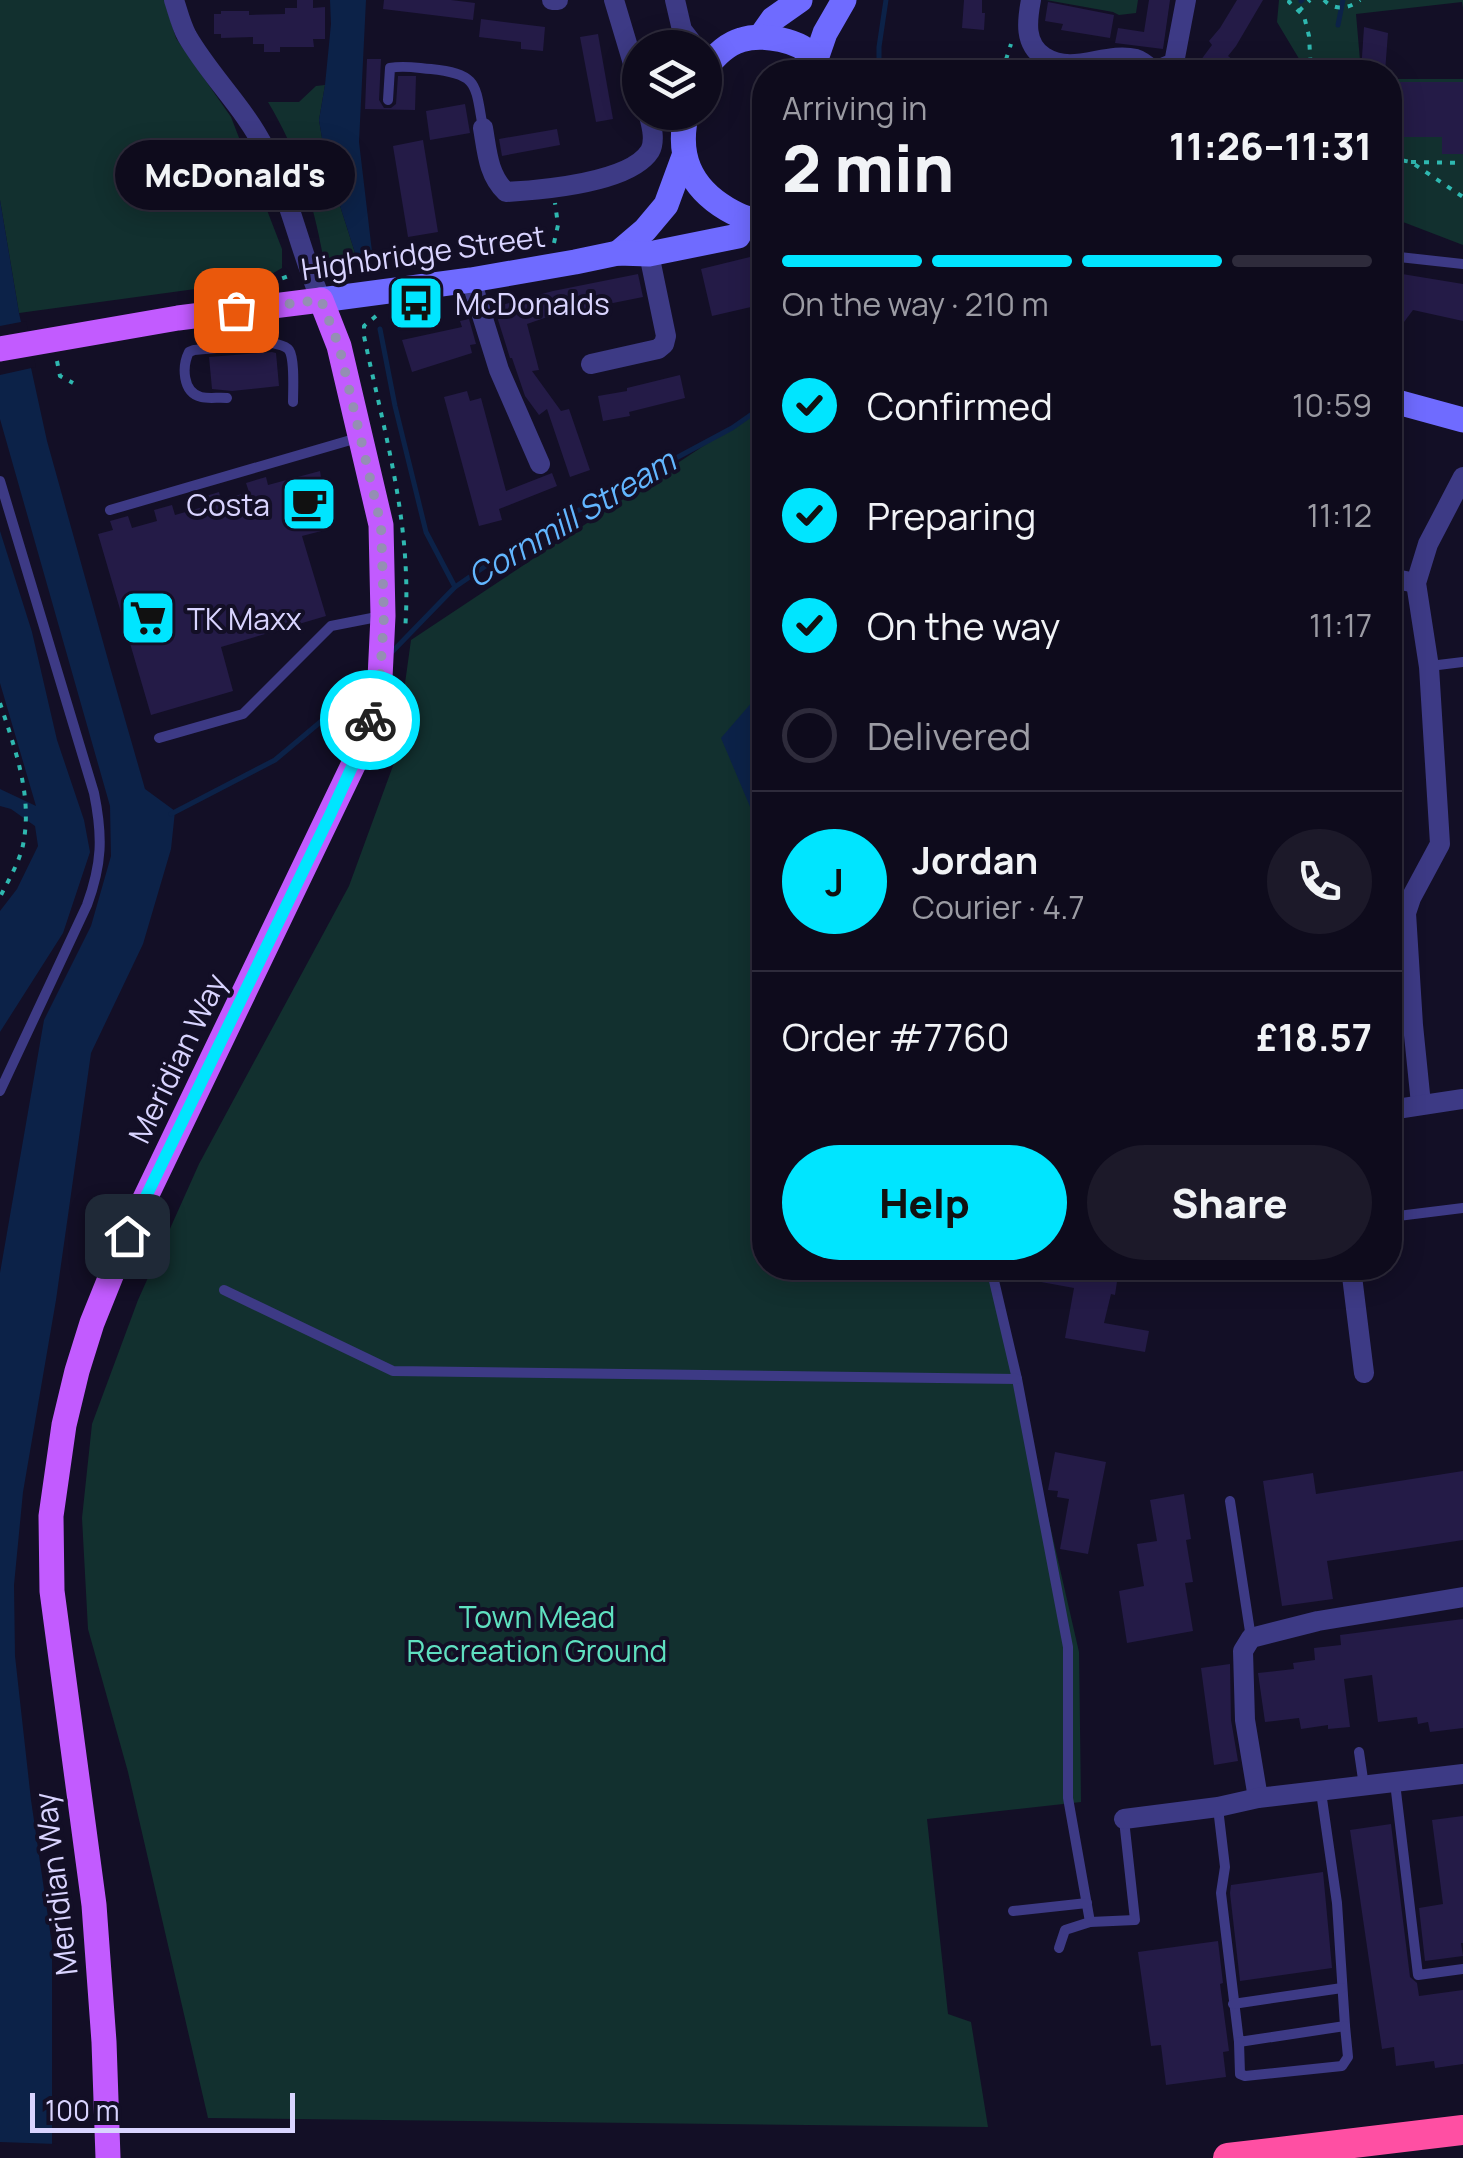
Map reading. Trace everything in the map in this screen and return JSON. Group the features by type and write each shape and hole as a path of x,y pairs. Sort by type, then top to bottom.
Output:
{"highway":[{"path":"1228,2158 1463,2130"}],"main road":[{"path":"761,36 773,20 800,0"},
{"path":"820,60 825,33 844,0"},
{"path":"722,50 739,40 761,36 790,42 812,60"},
{"path":"684,130 684,156 696,182 708,197 752,218"},
{"path":"618,253 666,205 684,156"},
{"name":"Highbridge Street","path":"0,349 178,318 471,280 618,253 650,254 738,236 752,224"},
{"name":"Meridian Way","path":"108,2158 94,1905 52,1590 51,1516 61,1443 92,1323 127,1236 343,787 363,742 380,678 384,616 381,525 339,346 321,300"},
{"path":"1402,403 1463,420"}],"street":[{"path":"174,0 185,34 242,110 266,150 321,300"},
{"path":"614,0 623,30"},
{"path":"675,0 682,30"},
{"path":"1031,0 1027,23 1032,46 1050,60"},
{"path":"1175,60 1186,0"},
{"path":"1110,60 1138,60"},
{"path":"483,128 496,183 506,192 598,180 637,164 652,149 652,130"},
{"path":"591,364 664,344 666,336 650,254"},
{"path":"471,280 499,370 540,464"},
{"path":"1422,1104 1406,913 1440,844 1429,666 1416,583 1428,544 1463,477"},
{"path":"1402,580 1416,583"},
{"path":"1402,1108 1463,1099"},
{"path":"1353,1280 1364,1373"},
{"path":"1258,1798 1246,1720 1243,1651 1251,1638 1318,1621 1463,1598"},
{"path":"1124,1819 1258,1798 1463,1774"}],"lane":[{"path":"388,100 390,68 457,72 469,79 476,91 483,128"},
{"path":"1402,257 1463,264"},
{"path":"227,398 195,395 190,389 185,374 189,352 282,345 291,359 293,402"},
{"path":"110,510 362,437"},
{"path":"0,480 94,793 101,853 87,906 0,1091"},
{"path":"159,738 243,714 331,626 384,616"},
{"path":"1429,666 1463,662"},
{"path":"1402,1216 1463,1208"},
{"path":"994,1280 1068,1648 1068,1798 1090,1922"},
{"path":"224,1290 392,1371 1016,1379"},
{"path":"1230,1501 1251,1638"},
{"path":"1359,1752 1364,1787"},
{"path":"1395,1783 1418,1975 1463,1969"},
{"path":"1218,1807 1225,1867 1221,1894 1240,2074 1342,2066 1348,2058 1338,1904 1321,1792"},
{"path":"1059,1948 1065,1930 1090,1922 1135,1920 1124,1819"},
{"path":"1014,1910 1087,1902"},
{"path":"1233,2004 1342,1988"},
{"path":"1238,2042 1345,2026"}],"path":[{"path":"1290,0 1304,16 1311,60"},
{"path":"1299,12 1310,0"},
{"path":"1324,0 1329,6 1347,8 1360,0"},
{"path":"1006,60 1012,41 1030,38"},
{"path":"1402,160 1463,162"},
{"path":"1411,162 1463,197"},
{"path":"550,250 558,226 552,189"},
{"path":"365,340 364,326 380,314"},
{"path":"58,364 60,376 73,383"},
{"path":"0,897 23,846 24,821 23,774 1,707"}],"green space":[{"path":"0,0 164,0 176,38 231,117 282,249 282,268 261,280 19,313 0,200"},
{"path":"1046,0 1138,0 1136,13 1119,15"},
{"path":"1279,0 1463,0 1463,8 1462,2 1356,14 1360,60 1300,60 1277,22"},
{"path":"1402,79 1463,79 1463,245 1402,222"},
{"path":"325,85 319,120 326,162 357,259 340,261 323,256 303,176 268,102 299,102 316,86"},
{"name":"Town Mead Recreation Ground","path":"752,414 752,1280 994,1280 1079,1652 1081,1802 927,1819 948,2014 971,2022 988,2127 208,2118 128,1772 88,1629 82,1518 92,1424 138,1300 199,1164 349,886 394,763 411,640"}],"water":[{"path":"330,0 366,0 359,142 373,260 357,259 326,162 319,120 331,24"},
{"path":"0,200 47,441 110,667 145,789 175,811 171,849 143,944 91,1053 56,1300 23,1492 14,1585 15,1656 52,1945 52,2158 0,2158 0,1273 44,1020 91,926 111,856 110,806 0,419"},
{"path":"0,531 32,632 57,740 84,820 90,852 63,933 0,1032 0,911 17,889 38,846 35,826 0,806 0,789 36,806 0,683"},
{"path":"752,702 752,811 721,738"}],"pier":[{"path":"26,321 36,367 0,375 0,326"},
{"path":"0,2142 57,2144 57,2158 0,2158"}],"building":[{"path":"297,0 313,0 313,8 325,7 325,39 313,39 314,47 280,47 280,52 264,52 264,44 253,44 253,37 221,38 221,34 214,34 214,14 221,11 285,14 285,8 297,8"},
{"path":"384,0 475,3 473,20 383,9"},
{"path":"964,0 982,0 984,30 962,28"},
{"path":"1149,0 1170,0 1163,49 1115,43 1118,28 1144,32"},
{"path":"1237,0 1263,0 1228,56 1233,60 1201,60"},
{"path":"1048,2 1114,15 1110,38 1061,30 1063,24 1045,21"},
{"path":"481,19 545,27 543,51 521,49 521,42 479,37"},
{"path":"1364,27 1388,33 1386,60 1362,60"},
{"path":"598,34 613,119 596,122 580,37"},
{"path":"367,59 381,59 379,100 384,108 396,104 398,76 416,76 415,110 365,109"},
{"path":"1402,82 1463,82 1463,154 1442,154 1442,137 1402,137"},
{"path":"465,104 470,133 430,140 426,111"},
{"path":"557,129 560,145 502,156 499,139"},
{"path":"423,140 438,232 408,237 393,146"},
{"path":"752,256 752,307 712,316 701,269"},
{"path":"638,274 643,297 527,324 539,370 532,371 561,411 569,409 590,470 570,477 547,409 539,415 525,396 494,307"},
{"path":"1402,274 1463,284 1463,321 1413,310 1402,325"},
{"path":"469,319 476,344 470,345 472,353 412,372 402,340 462,327 460,321"},
{"path":"276,353 279,386 212,389 209,357"},
{"path":"680,375 685,398 603,421 598,396"},
{"path":"467,391 470,401 481,398 506,491 552,473 557,486 499,509 502,520 479,526 444,397"},
{"path":"320,471 329,529 302,536 326,616 221,647 233,691 151,715 98,534 113,530 110,521 128,516 132,528 157,521 154,510 172,505 175,515 203,507 200,498 219,492 221,500 249,492 246,483 266,477 268,485"},
{"path":"1030,1280 1117,1280 1104,1323 1149,1331 1145,1352 1065,1338 1074,1288"},
{"path":"1055,1452 1106,1462 1088,1554 1060,1549 1069,1499 1057,1497 1058,1491 1048,1490"},
{"path":"1463,1471 1463,1540 1327,1561 1333,1599 1282,1606 1263,1481 1313,1473 1316,1494"},
{"path":"1184,1494 1193,1582 1185,1583 1193,1631 1127,1643 1119,1591 1144,1586 1137,1544 1157,1541 1150,1500"},
{"path":"1463,1619 1463,1728 1430,1732 1428,1722 1418,1724 1417,1717 1378,1722 1372,1675 1344,1679 1350,1727 1301,1729 1299,1718 1265,1722 1258,1673 1294,1669 1293,1663 1315,1660 1314,1648 1341,1645 1340,1635"},
{"path":"1230,1664 1231,1720 1238,1761 1214,1765 1201,1668"},
{"path":"1463,1816 1463,1956 1425,1961 1419,1908 1443,1904 1432,1820"},
{"path":"1391,1824 1410,1977 1417,1983 1419,1996 1463,1990 1463,2064 1435,2068 1434,2061 1396,2066 1394,2047 1382,2049 1350,1830"},
{"path":"1323,1872 1332,1968 1240,1981 1231,1885"},
{"path":"1218,1941 1229,2051 1223,2052 1226,2077 1166,2085 1161,2045 1151,2046 1138,1952"}],"waterway":[{"path":"879,60 886,0"},
{"name":"Cornmill Stream","path":"1338,25 1343,0"},
{"path":"380,329 426,532 455,587"},
{"name":"Cornmill Stream","path":"391,653 455,587 525,539 752,414"},
{"name":"Cornmill Stream","path":"171,814 275,760 337,708 369,675"}],"way so far":[{"path":"236,310 321,300 339,346 381,525 384,616 380,678 370,720"}],"place":[{"name":"McDonalds","path":"416,303"},
{"name":"McDonald's","path":"236,310"},
{"name":"Costa","path":"309,504"},
{"name":"TK Maxx","path":"148,618"}],"route":[{"path":"127,1236 330,815 370,720"}]}
